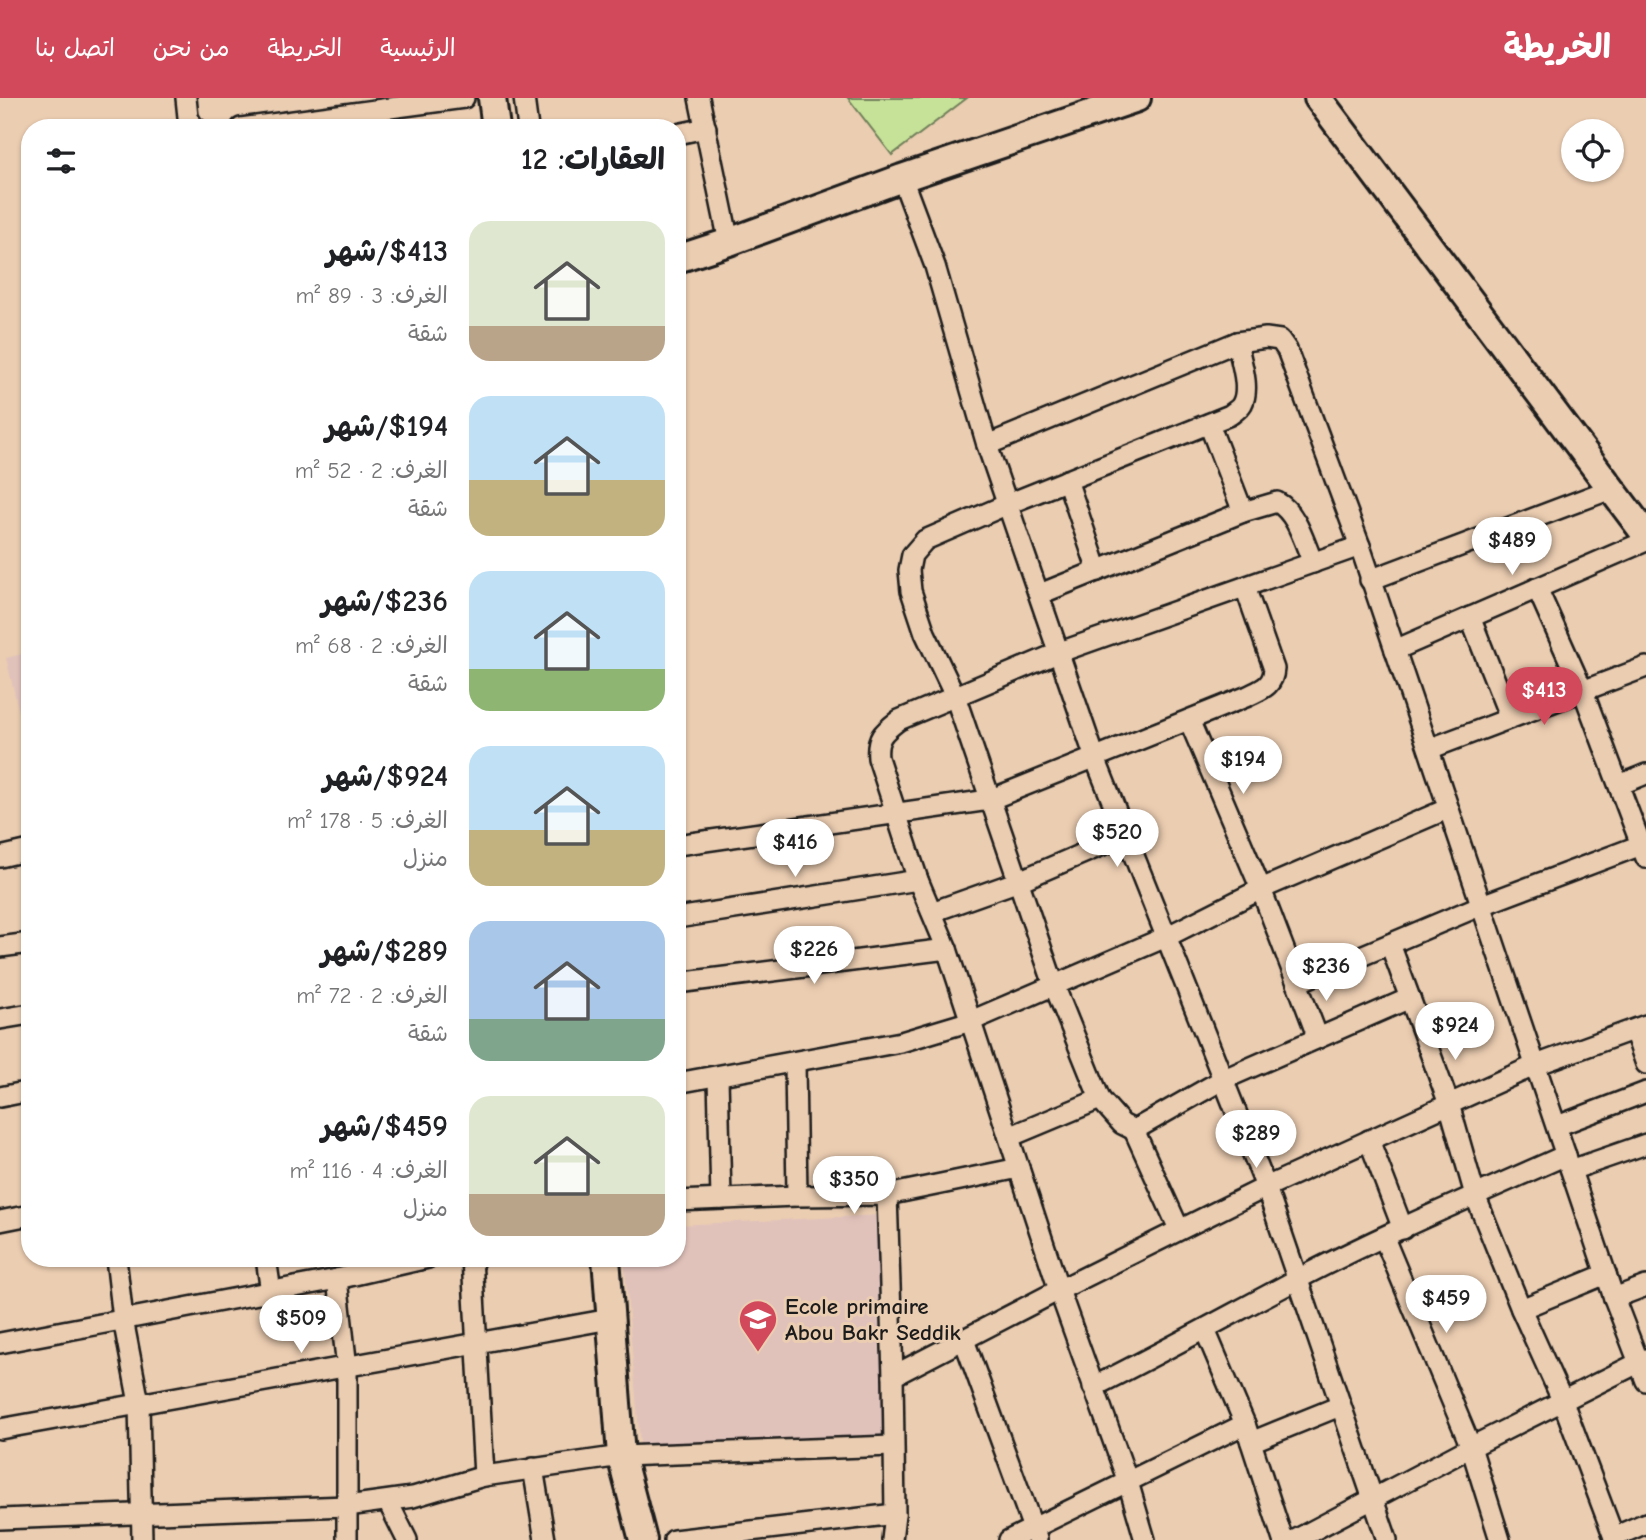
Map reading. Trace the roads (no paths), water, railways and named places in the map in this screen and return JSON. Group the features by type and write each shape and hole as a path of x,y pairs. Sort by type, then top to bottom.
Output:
{"street":[{"path":"186,98 189,119"},
{"path":"298,119 464,98"},
{"path":"492,98 495,119"},
{"path":"524,98 527,119"},
{"path":"699,98 729,242"},
{"path":"686,256 902,178 1138,98"},
{"path":"1318,98 1646,535"},
{"path":"686,132 706,128"},
{"path":"902,178 935,266 987,445 1096,758 1266,1187 1387,1540"},
{"path":"987,445 1237,342 1266,338 1280,340 1287,349 1360,546 1614,1298 1644,1367 1563,1402 1471,1447 1295,1540"},
{"path":"1179,1229 1134,1130 1122,1124 1100,1099 1054,985 955,696 925,634 911,591 909,570 912,555 925,540 1230,415 1242,405 1245,383 1237,342"},
{"path":"1209,424 1243,512"},
{"path":"1067,481 1098,571"},
{"path":"1370,580 1611,489"},
{"path":"1040,594 1243,512 1277,502 1286,507 1313,563"},
{"path":"1395,650 1646,541"},
{"path":"1145,1540 1128,1482 1059,1290 947,950 918,880 878,758 877,743 881,733 899,720 1060,652 1360,546"},
{"path":"686,844 989,800 1267,687 1273,678 1272,660 1245,587"},
{"path":"1297,983 1482,905 1644,852 1583,691 1537,588"},
{"path":"1469,617 1510,718"},
{"path":"1429,749 1646,667"},
{"path":"1189,720 1261,889 1318,1038"},
{"path":"1619,785 1646,774"},
{"path":"686,1082 901,1042 971,1021 1166,937 1261,889 1447,809"},
{"path":"932,912 1018,881 1126,835"},
{"path":"0,857 21,852"},
{"path":"686,917 918,880"},
{"path":"0,947 21,944"},
{"path":"1390,944 1449,1104 1475,1195 1563,1402 1615,1538 1646,1523"},
{"path":"686,982 947,950"},
{"path":"1134,1130 1222,1080 1410,998"},
{"path":"0,1019 21,1016"},
{"path":"893,1376 1179,1229 1536,1065 1640,1027 1646,1064"},
{"path":"795,1063 797,1196"},
{"path":"718,1077 721,1199"},
{"path":"1557,1126 1646,1092"},
{"path":"0,1097 21,1093"},
{"path":"1009,1137 1100,1099"},
{"path":"1369,1140 1403,1230"},
{"path":"1093,1387 1297,1279 1475,1195 1569,1163 1646,1144"},
{"path":"686,1201 887,1195 1019,1168"},
{"path":"887,1195 893,1376 895,1514 892,1540"},
{"path":"0,1221 21,1217"},
{"path":"1384,1238 1471,1447 1500,1540"},
{"path":"117,1267 123,1319 139,1403 142,1540"},
{"path":"267,1267 271,1292"},
{"path":"0,1343 389,1267"},
{"path":"473,1267 484,1476"},
{"path":"607,1267 621,1456 643,1540"},
{"path":"1521,1308 1606,1274"},
{"path":"337,1279 347,1368 346,1540"},
{"path":"1614,1298 1646,1286"},
{"path":"0,1429 610,1320"},
{"path":"1205,1330 1248,1433 1283,1540"},
{"path":"964,1340 1034,1534"},
{"path":"1009,1540 1034,1534 1128,1482 1248,1433 1340,1406"},
{"path":"0,1520 348,1506 413,1497 484,1476 621,1456 893,1446"},
{"path":"533,1468 545,1540"},
{"path":"388,1502 407,1540"},
{"path":"674,1540 895,1514"}],"place":[{"name":"Ecole primaire Abou Bakr Seddik","path":"758,1353"}]}
